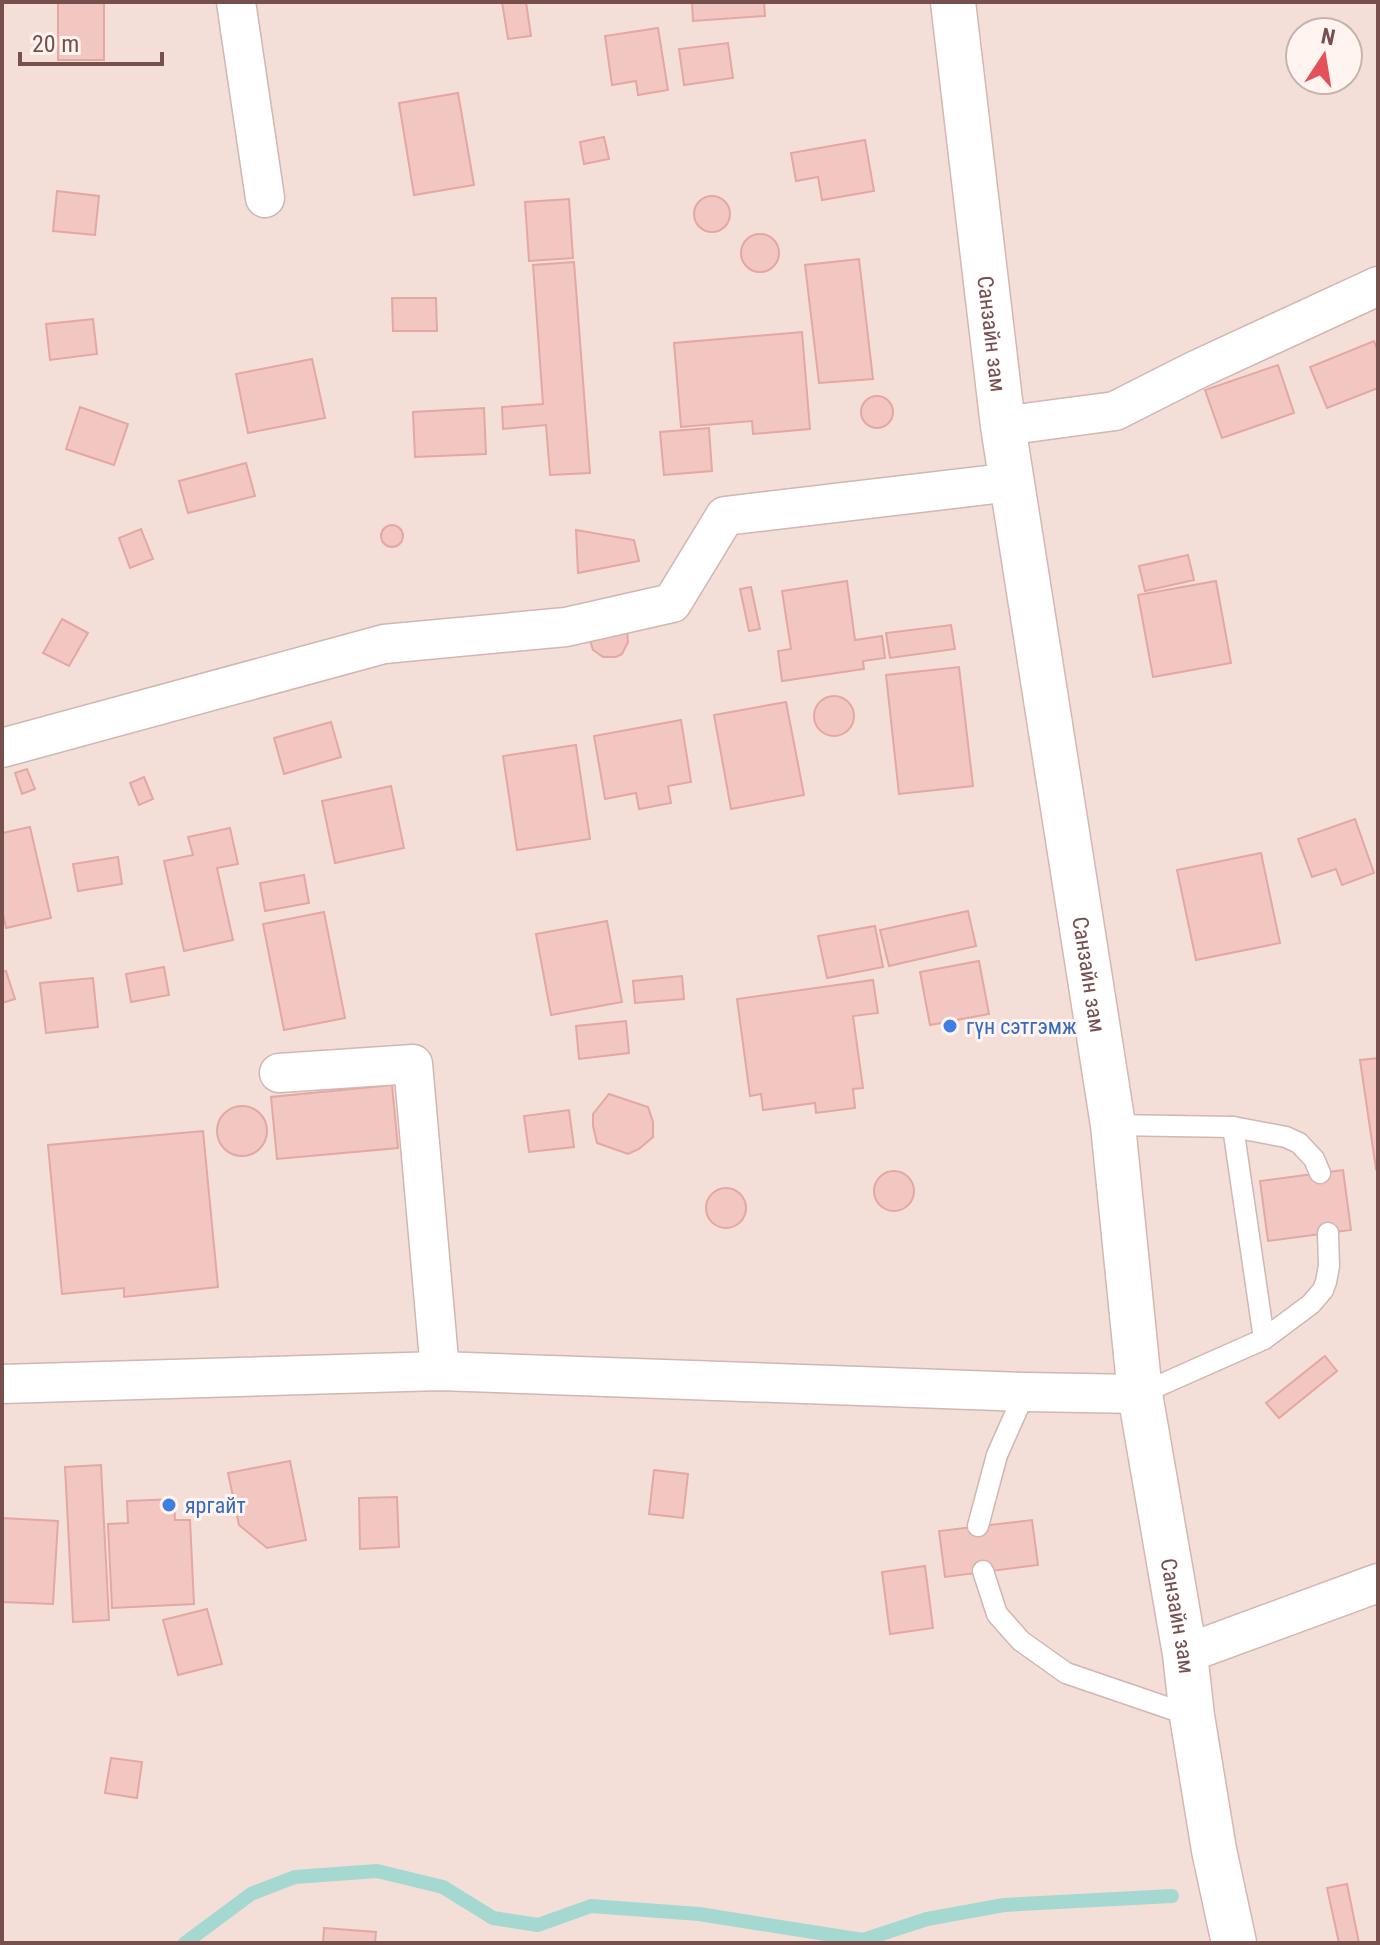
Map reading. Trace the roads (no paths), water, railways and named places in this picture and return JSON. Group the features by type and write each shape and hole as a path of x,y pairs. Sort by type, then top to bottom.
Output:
{"main road":[{"name":"Санзайн зам","path":"953,2 1003,426 1113,1125 1140,1394 1185,1654 1214,1850 1232,1933"}],"street":[{"path":"236,2 265,198"},
{"path":"1003,426 1115,411 1378,286"},
{"path":"2,748 384,644 566,627 672,603 725,516 1012,482"},
{"path":"279,1073 413,1064 440,1371"},
{"path":"2,1384 440,1371 1140,1394"},
{"path":"1185,1654 1378,1583"}],"lane":[{"path":"1113,1125 1233,1127 1286,1137 1299,1143 1314,1159 1320,1173"},
{"path":"1233,1127 1264,1339"},
{"path":"1140,1394 1264,1339 1311,1304 1326,1282 1328,1233"},
{"path":"978,1526 997,1455 1025,1392"},
{"path":"983,1571 997,1614 1021,1641 1066,1673 1192,1716"}],"waterway":[{"path":"185,1943 251,1894 295,1877 377,1871 443,1887 493,1918 538,1925 591,1906 699,1914 863,1940 927,1919 1004,1905 1172,1896"}],"place":[{"name":"гүн сэтгэмж","path":"950,1026"},
{"name":"яргайт","path":"169,1505"}]}
